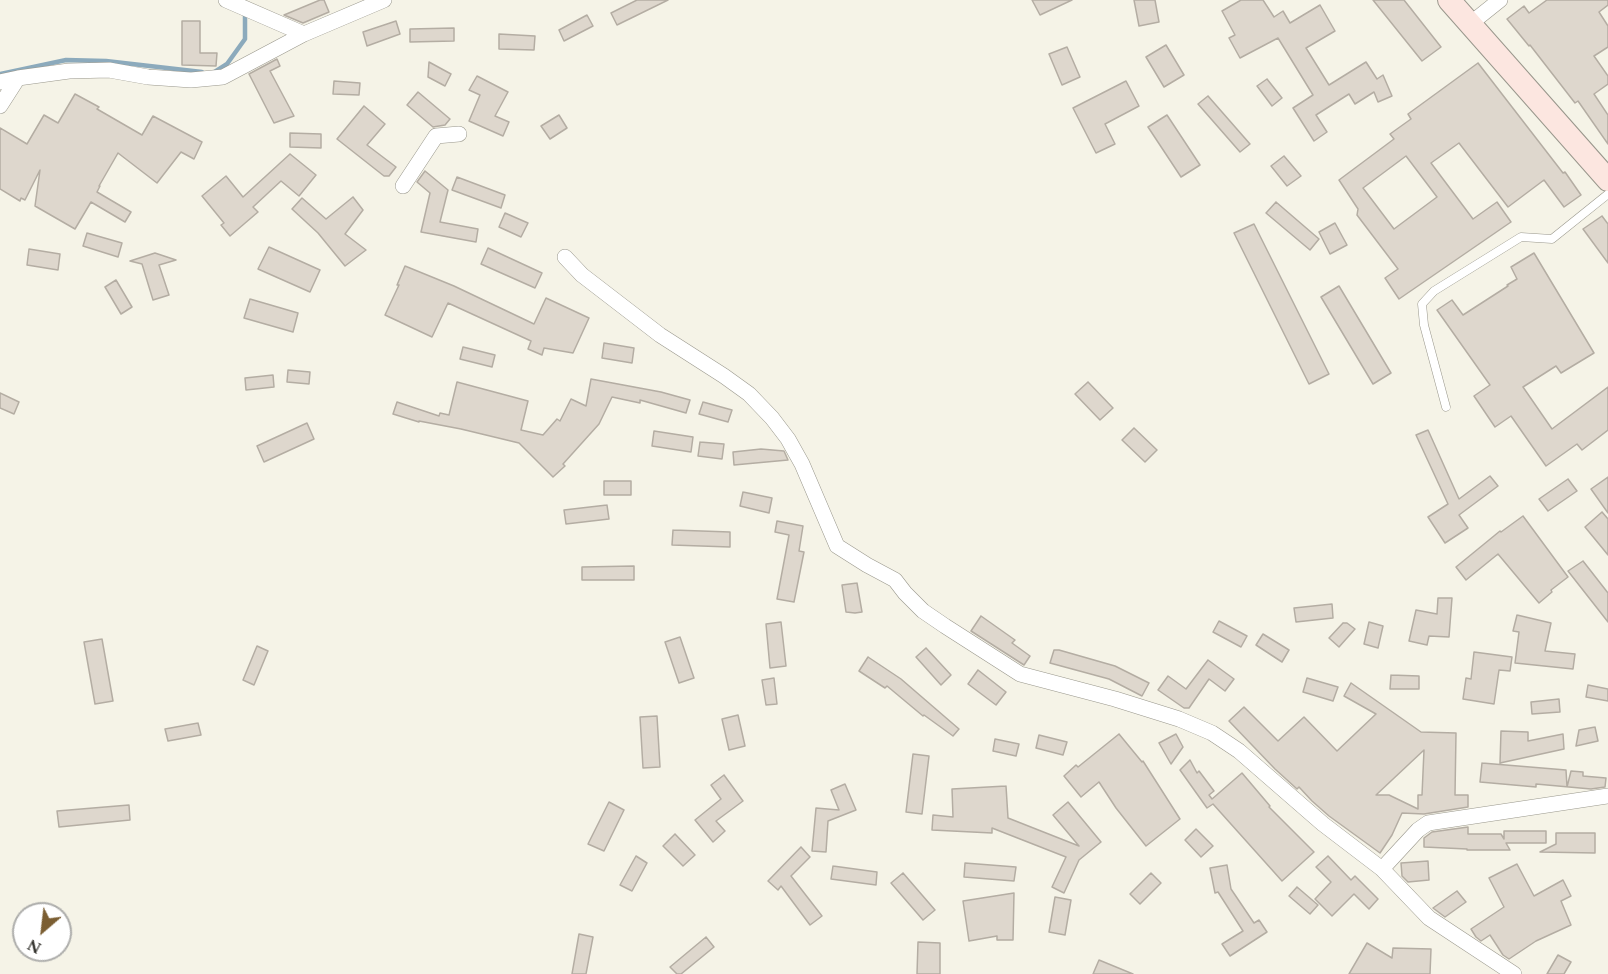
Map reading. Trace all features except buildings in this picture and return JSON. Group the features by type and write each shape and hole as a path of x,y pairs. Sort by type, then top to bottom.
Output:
{"main road":[{"path":"1449,0 1608,180"}],"street":[{"path":"226,0 304,34"},
{"path":"0,82 69,70 109,70 148,77 191,80 223,76 304,34 384,0"},
{"path":"1470,24 1500,0"},
{"path":"0,106 18,78"},
{"path":"403,186 436,136 459,134"},
{"path":"565,257 582,275 660,335 749,394 788,439 802,464 837,546 895,580 923,611 1020,674 1115,699 1179,719 1212,733 1239,751 1323,824 1382,869 1429,918 1514,974"},
{"path":"1382,869 1418,830 1428,823 1608,796"}],"lane":[{"path":"1446,407 1424,325 1422,304 1434,291 1521,237 1552,239 1608,194"}],"waterway":[{"path":"213,73 227,64 245,39 245,15 242,12"},
{"path":"0,74 66,60 106,61 202,72"}]}
